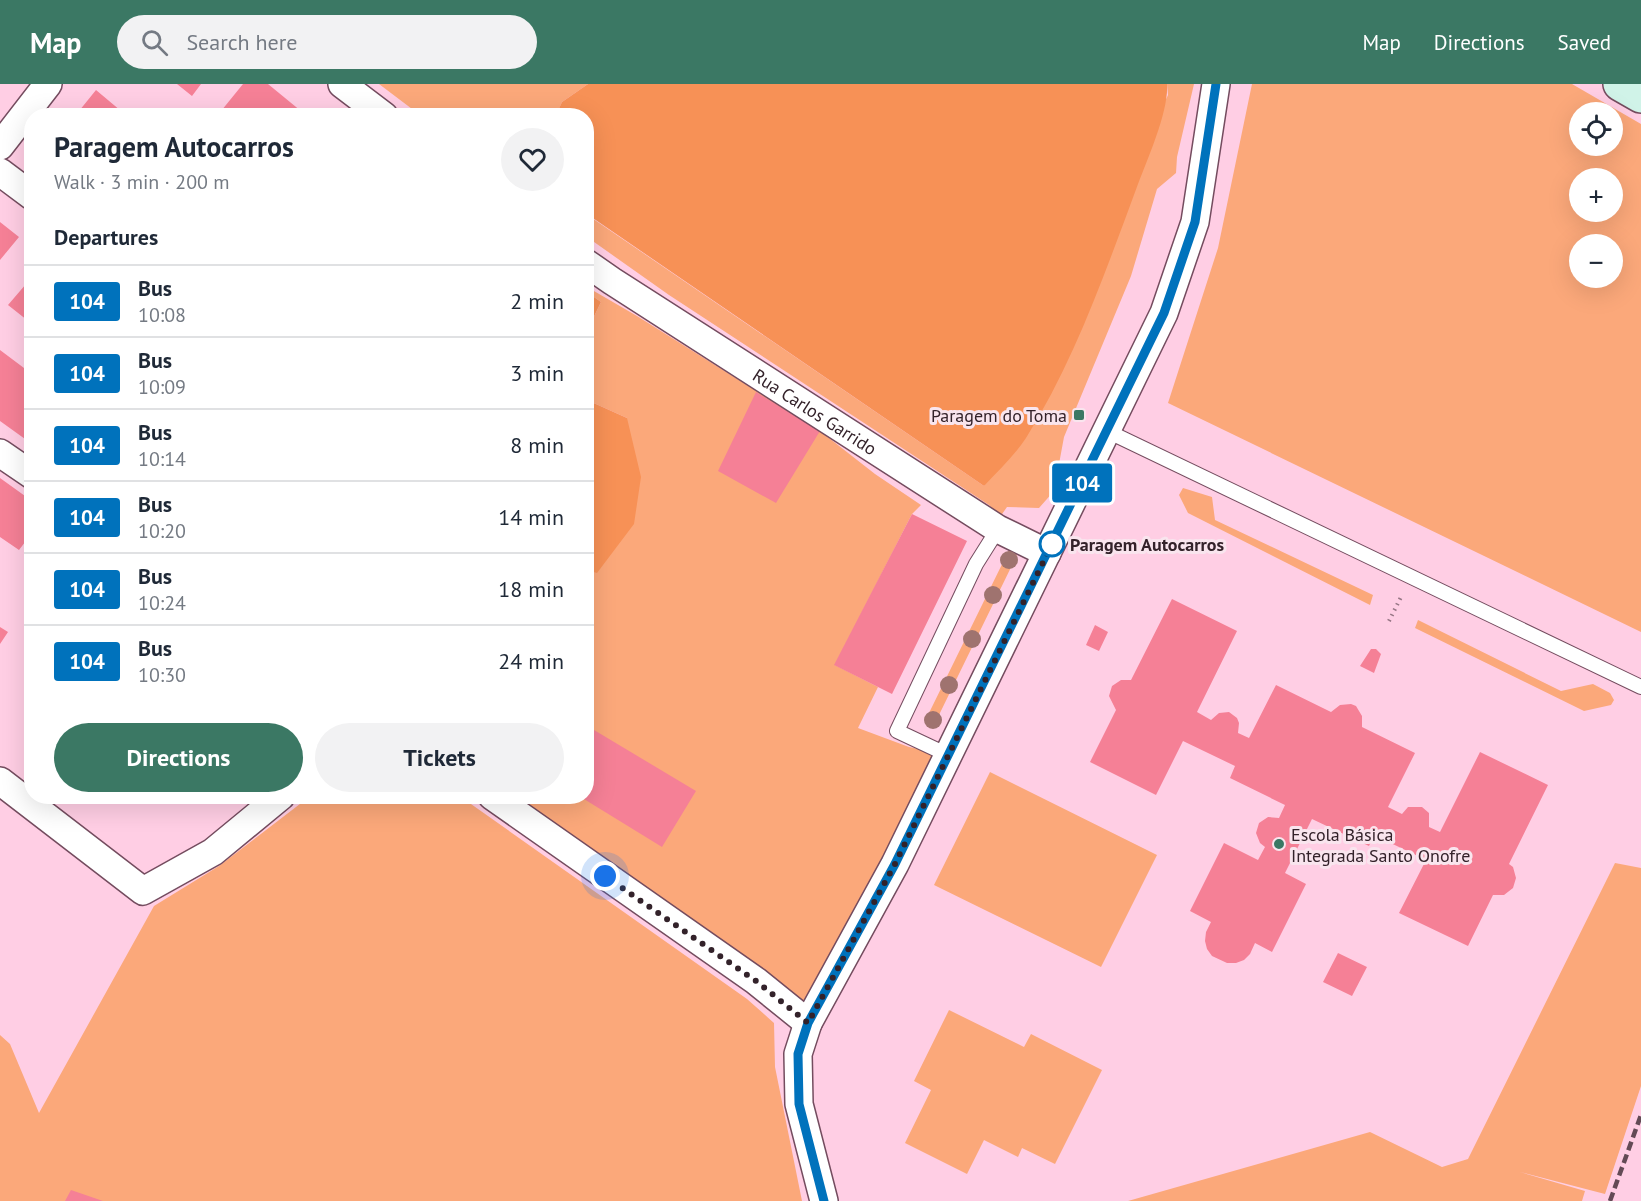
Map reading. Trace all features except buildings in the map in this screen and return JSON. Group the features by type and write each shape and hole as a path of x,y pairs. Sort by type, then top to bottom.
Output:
{"main road":[{"path":"1620,84 1641,96"}],"street":[{"path":"29,108 48,84"},
{"path":"342,84 374,108"},
{"path":"824,1201 799,1104 798,1054 808,1023 895,864 1164,313 1195,222 1216,84"},
{"path":"0,146 24,115"},
{"path":"0,172 24,190"},
{"name":"Rua Carlos Garrido","path":"594,269 998,529 1047,553"},
{"path":"0,453 24,470"},
{"path":"0,781 24,799"},
{"path":"30,804 143,891 213,852 271,804"},
{"path":"503,804 756,981 808,1023"}],"lane":[{"path":"1107,430 1641,687"},
{"path":"948,755 897,731 976,564 998,529"}],"path":[{"path":"1389,621 1402,595"}],"shaded area":[{"path":"379,84 588,84 562,102 559,108 411,108"},
{"path":"588,84 1167,84 1165,107 1157,134 1075,346 1060,378 1026,438 1012,457 984,486 594,219 594,108 559,108 562,102"},
{"path":"1167,84 1194,84 1177,157 1176,173 1157,189 1131,276 1064,437 1054,491 1039,508 1007,507 1000,517 989,505 669,295 594,242 594,219 984,486 1168,95"},
{"path":"1252,84 1572,84 1603,102 1569,102 1569,156 1623,156 1623,114 1641,124 1641,632 1168,403 1218,248"},
{"path":"594,291 820,431 875,474 921,505 912,514 835,665 878,687 858,728 909,747 948,755 808,1023 502,804 594,804 594,571 597,572 627,418 594,403 594,316 601,302 594,297"},
{"path":"594,297 601,302 594,316"},
{"path":"594,403 627,418 641,477 634,524 597,573 594,572"},
{"path":"1183,488 1212,497 1215,520 1373,595 1370,605 1188,513 1179,495"},
{"path":"1009,550 1017,555 938,717 929,713"},
{"path":"1418,620 1561,691 1593,684 1610,693 1614,700 1611,705 1584,711 1415,628"},
{"path":"990,772 1157,855 1101,967 934,885"},
{"path":"300,804 471,804 747,999 774,1023 775,1067 802,1201 0,1201 0,1035 10,1044 39,1113 154,906 219,866"},
{"path":"1615,863 1641,868 1641,1086 1605,1194 1520,1172 1585,1191 1582,1201 1128,1201 1370,1132 1442,1167 1468,1159"},
{"path":"949,1010 1024,1047 1031,1034 1102,1070 1055,1164 1022,1148 1018,1157 984,1140 967,1174 905,1143 931,1090 914,1081"}],"railway":[{"path":"1610,1201 1641,1115"}],"bus line":[{"name":"104","path":"824,1201 799,1104 798,1054 808,1023 895,864 1164,313 1195,222 1216,84"}],"place":[{"name":"Paragem do Toma","path":"1079,415"},
{"name":"Paragem Autocarros","path":"1052,544"},
{"name":"Escola Básica Integrada Santo Onofre","path":"1279,844"}],"route":[{"path":"605,876 756,981 808,1023 895,864 1056,536 1052,544"}]}
